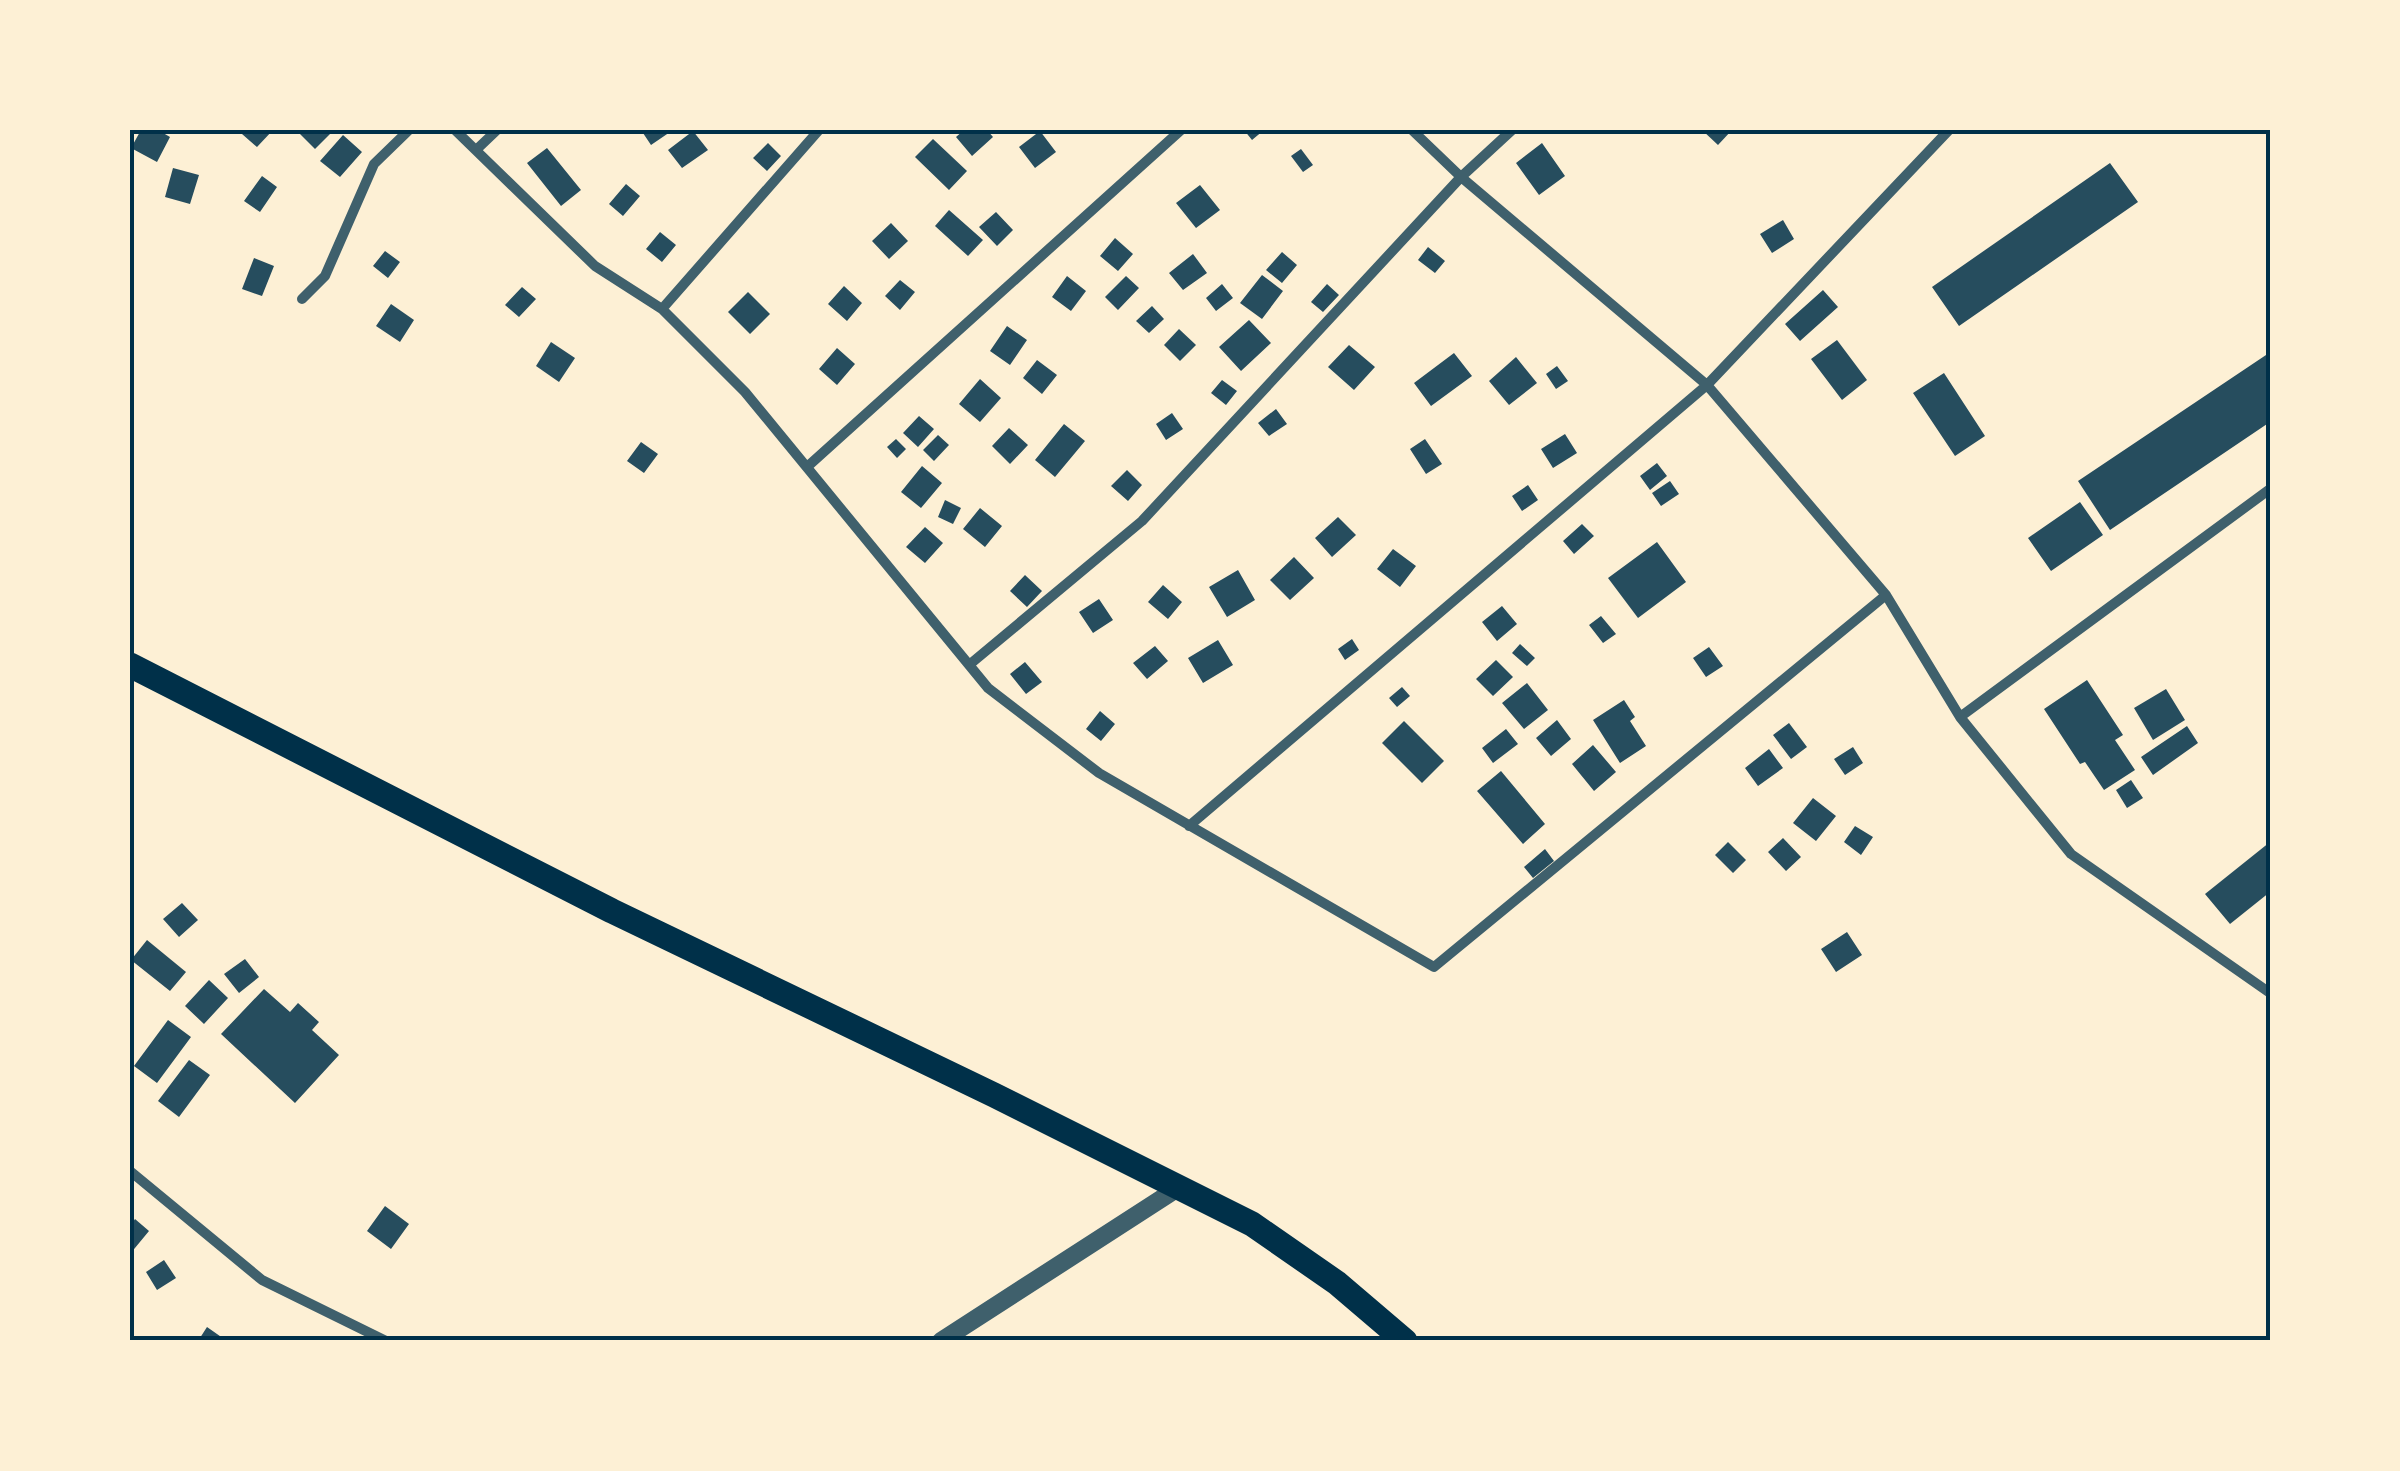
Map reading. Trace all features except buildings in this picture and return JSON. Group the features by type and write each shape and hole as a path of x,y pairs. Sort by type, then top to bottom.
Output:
{"main road":[{"path":"130,665 612,911 1252,1224 1337,1283 1405,1341"}],"street":[{"path":"302,299 325,276 374,164 409,130"},
{"path":"455,130 595,266 662,309 745,392 988,688 1099,773 1434,968 1886,595"},
{"path":"476,150 497,130"},
{"path":"662,309 819,130"},
{"path":"807,468 1181,130"},
{"path":"1412,130 1461,178 1708,385 1886,595 1960,717 2071,854 2270,993"},
{"path":"969,665 1142,521 1461,178 1512,130"},
{"path":"1189,826 1708,385 1949,130"},
{"path":"1960,717 2270,489"},
{"path":"130,1172 262,1280 386,1341"},
{"path":"941,1341 1178,1188"}]}
